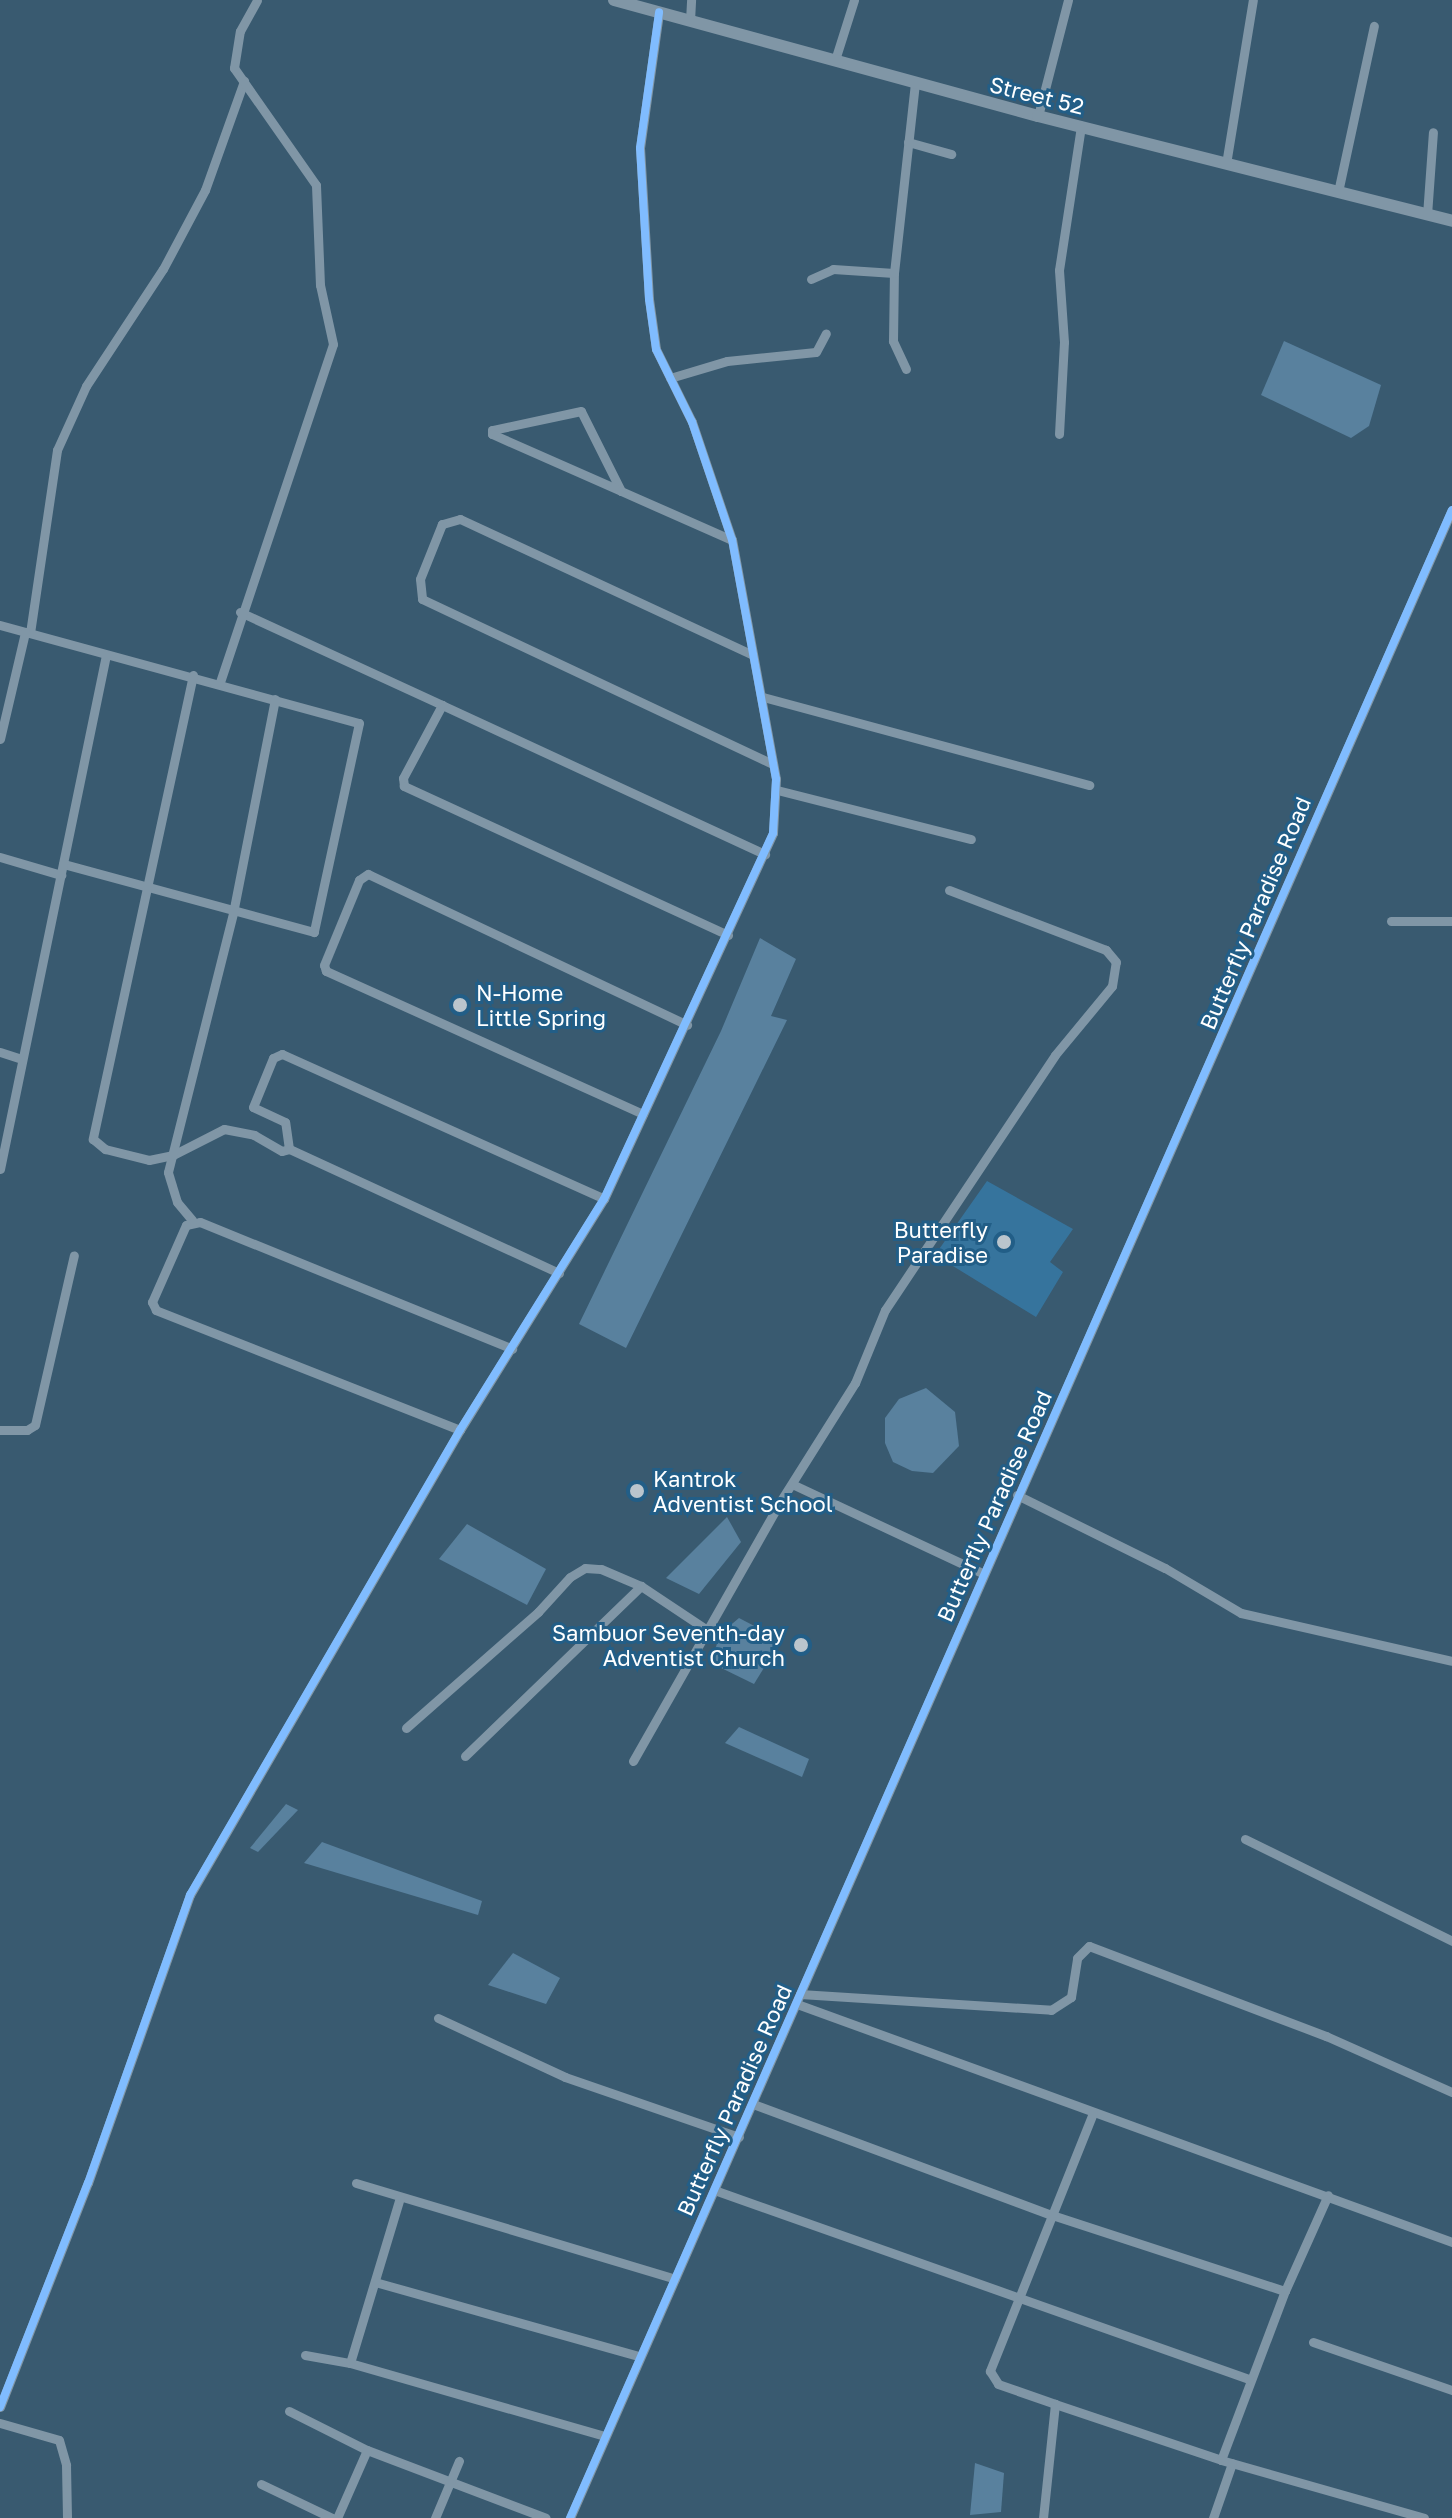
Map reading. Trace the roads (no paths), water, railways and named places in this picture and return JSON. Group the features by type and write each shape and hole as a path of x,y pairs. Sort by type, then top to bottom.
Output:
{"street":[{"path":"220,682 240,612 333,344 320,285 316,185 234,68 235,49 257,0"},
{"name":"Street 52","path":"614,0 915,84 1452,221"},
{"path":"690,21 691,0"},
{"path":"835,60 854,0"},
{"path":"1038,116 1068,0"},
{"path":"1226,164 1253,0"},
{"path":"0,2407 88,2183 190,1895 460,1430 604,1199 687,1025 773,833 777,790 763,697 732,540 692,422 656,349 643,248 640,148 659,12"},
{"path":"1338,192 1374,26"},
{"path":"0,739 27,632 57,450 86,386 163,269 205,190 244,81"},
{"path":"906,369 893,341 894,273 915,84"},
{"path":"1059,434 1064,342 1059,270 1081,126"},
{"path":"1427,215 1433,132"},
{"path":"908,142 951,154"},
{"path":"811,279 833,269 894,273"},
{"path":"670,378 727,361 816,352 826,333"},
{"path":"621,491 581,411 492,430 492,434 621,491 732,540"},
{"name":"Butterfly Paradise Road","path":"570,2518 639,2356 717,2191 1017,1495 1452,510"},
{"path":"753,655 460,519 442,524 420,579 422,599 773,764"},
{"path":"240,612 765,854"},
{"path":"0,625 355,719 360,731 314,932 233,913 63,864"},
{"path":"0,1169 106,655"},
{"path":"193,675 91,1131 97,1145 134,1159 173,1155 224,1129 254,1135 282,1151 289,1149 559,1273"},
{"path":"763,697 1089,785"},
{"path":"275,699 233,913 173,1155 171,1184 181,1210 192,1220 512,1349"},
{"path":"442,705 418,745 404,786 728,935"},
{"path":"777,790 971,839"},
{"path":"0,857 61,875"},
{"path":"643,1114 326,971 324,965 359,880 368,874 687,1025"},
{"path":"633,1761 792,1484 855,1383 885,1310 1055,1055 1112,986 1116,962 1106,950 949,890"},
{"path":"1391,921 1452,921"},
{"path":"0,1052 21,1059"},
{"path":"289,1149 285,1122 253,1107 278,1054 604,1199"},
{"path":"192,1220 152,1302 156,1310 460,1430"},
{"path":"0,1430 27,1430 35,1425 74,1255"},
{"path":"792,1484 984,1574"},
{"path":"1017,1495 1165,1568 1241,1613 1452,1661"},
{"path":"406,1728 527,1623 570,1577 585,1568 601,1569 641,1586 707,1630"},
{"path":"465,1756 641,1586"},
{"path":"1245,1839 1452,1941"},
{"path":"799,1999 1051,2010 1071,1997 1077,1958 1089,1946 1326,2036 1452,2092"},
{"path":"799,1999 1093,2113 1452,2242"},
{"path":"438,2018 565,2077 739,2137"},
{"path":"753,2104 1052,2215 1285,2291"},
{"path":"1093,2113 1018,2297 990,2378 1055,2404 1221,2460 1424,2518"},
{"path":"356,2183 675,2279"},
{"path":"717,2191 1249,2379"},
{"path":"1221,2460 1249,2379 1328,2195"},
{"path":"350,2363 400,2197"},
{"path":"375,2282 639,2356"},
{"path":"1313,2342 1452,2390"},
{"path":"305,2355 350,2363 605,2436"},
{"path":"1043,2518 1055,2404"},
{"path":"289,2411 367,2450 546,2518"},
{"path":"0,2423 59,2440 66,2465 67,2518"},
{"path":"261,2484 335,2518 367,2450"},
{"path":"435,2518 459,2461"},
{"path":"1213,2518 1232,2463"}],"place":[{"name":"N-Home Little Spring","path":"460,1005"},
{"name":"Butterfly Paradise","path":"1004,1242"},
{"name":"Kantrok Adventist School","path":"637,1491"},
{"name":"Sambuor Seventh-day Adventist Church","path":"801,1645"}]}
